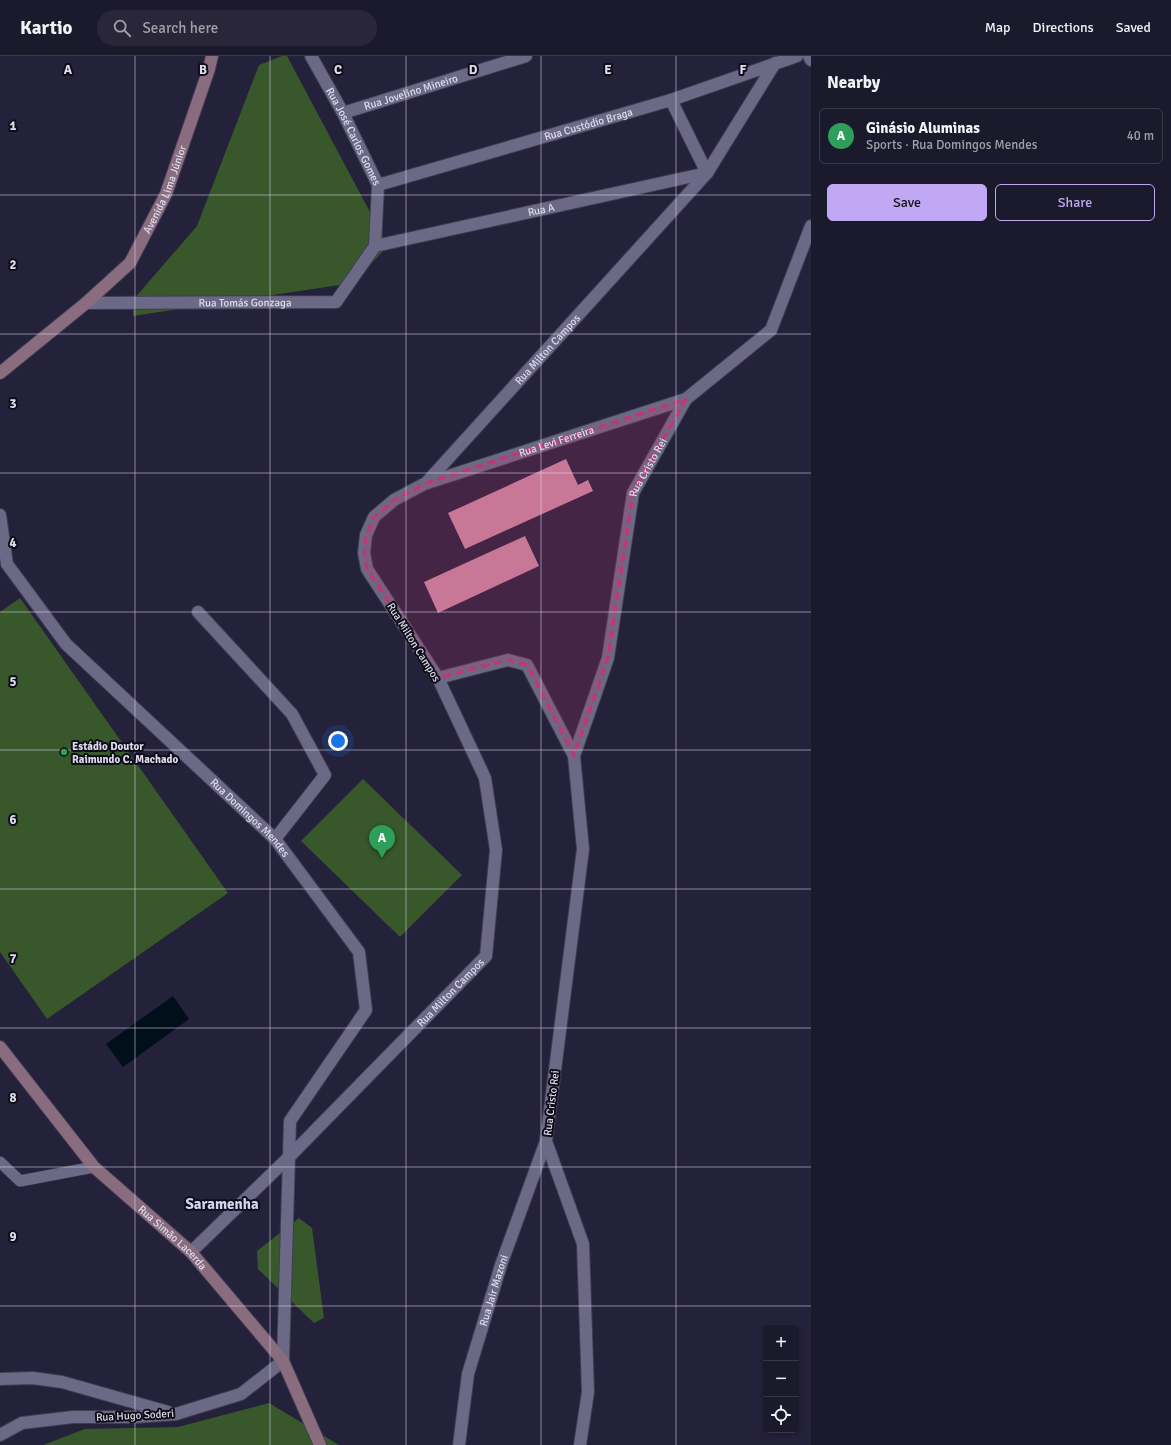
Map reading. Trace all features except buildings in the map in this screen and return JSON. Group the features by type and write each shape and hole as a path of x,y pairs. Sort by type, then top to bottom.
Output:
{"street":[{"name":"Avenida Lima Júnior","path":"0,373 86,303 130,263 166,194 209,69 212,56"},
{"name":"Rua José Carlos Gomes","path":"311,56 343,113 378,185 375,246"},
{"name":"Rua Jovelino Mineiro","path":"343,113 526,56"},
{"name":"Rua Custódio Braga","path":"378,185 670,100 775,62 797,56"},
{"path":"809,56 811,60"},
{"name":"Rua Milton Campos","path":"191,1252 290,1156 486,956 496,850 485,778 438,678 367,568 364,553 366,536 374,517 394,500 426,483 706,173 775,62"},
{"path":"670,100 706,173"},
{"name":"Rua A","path":"375,246 706,173"},
{"name":"Rua Cristo Rei","path":"574,756 608,658 633,494 686,399 771,330 811,226"},
{"name":"Rua Tomás Gonzaga","path":"86,303 336,302 375,246"},
{"name":"Rua Levi Ferreira","path":"426,483 686,399"},
{"name":"Rua Domingos Mendes","path":"0,515 7,564 66,644 275,839 359,952 366,1010 290,1121 283,1361"},
{"path":"198,612 292,714 325,775 275,839"},
{"name":"Rua Cristo Rei","path":"438,678 508,660 527,665 574,756 583,850 546,1141 583,1244 588,1392 580,1445"},
{"name":"Rua Simão Lacerda","path":"0,1047 94,1167 191,1252 283,1361 320,1445"},
{"name":"Rua Jair Mazoni","path":"459,1445 468,1374 501,1265 546,1141"},
{"name":"Rua Hugo Soderi","path":"0,1435 22,1423 73,1417 135,1417 176,1414 241,1394 283,1361"},
{"path":"0,1379 33,1378 62,1382 176,1414"}],"lane":[{"path":"0,1162 20,1181 94,1167"}],"highlighted area":[{"path":"686,399 633,493 608,658 574,756 527,665 508,660 438,678 367,569 364,553 366,535 374,517 394,500 426,483"}],"green space":[{"path":"282,56 287,56 388,246 353,283 133,316 133,300 197,226 259,65"},
{"name":"Estádio Doutor Raimundo C. Machado","path":"20,598 228,893 47,1019 0,952 0,612"},
{"path":"363,779 462,875 400,937 301,841"},
{"path":"299,1218 312,1228 324,1318 314,1323 258,1269 257,1251"},
{"path":"269,1403 339,1445 43,1445 85,1429 178,1427"}],"shaded area":[{"path":"173,996 189,1019 123,1067 106,1044"}],"place":[{"name":"Estádio Doutor Raimundo C. Machado","path":"64,752"},
{"name":"Ginásio Aluminas","path":"382,858"}],"district":[{"name":"Saramenha","path":"222,1204"}]}
